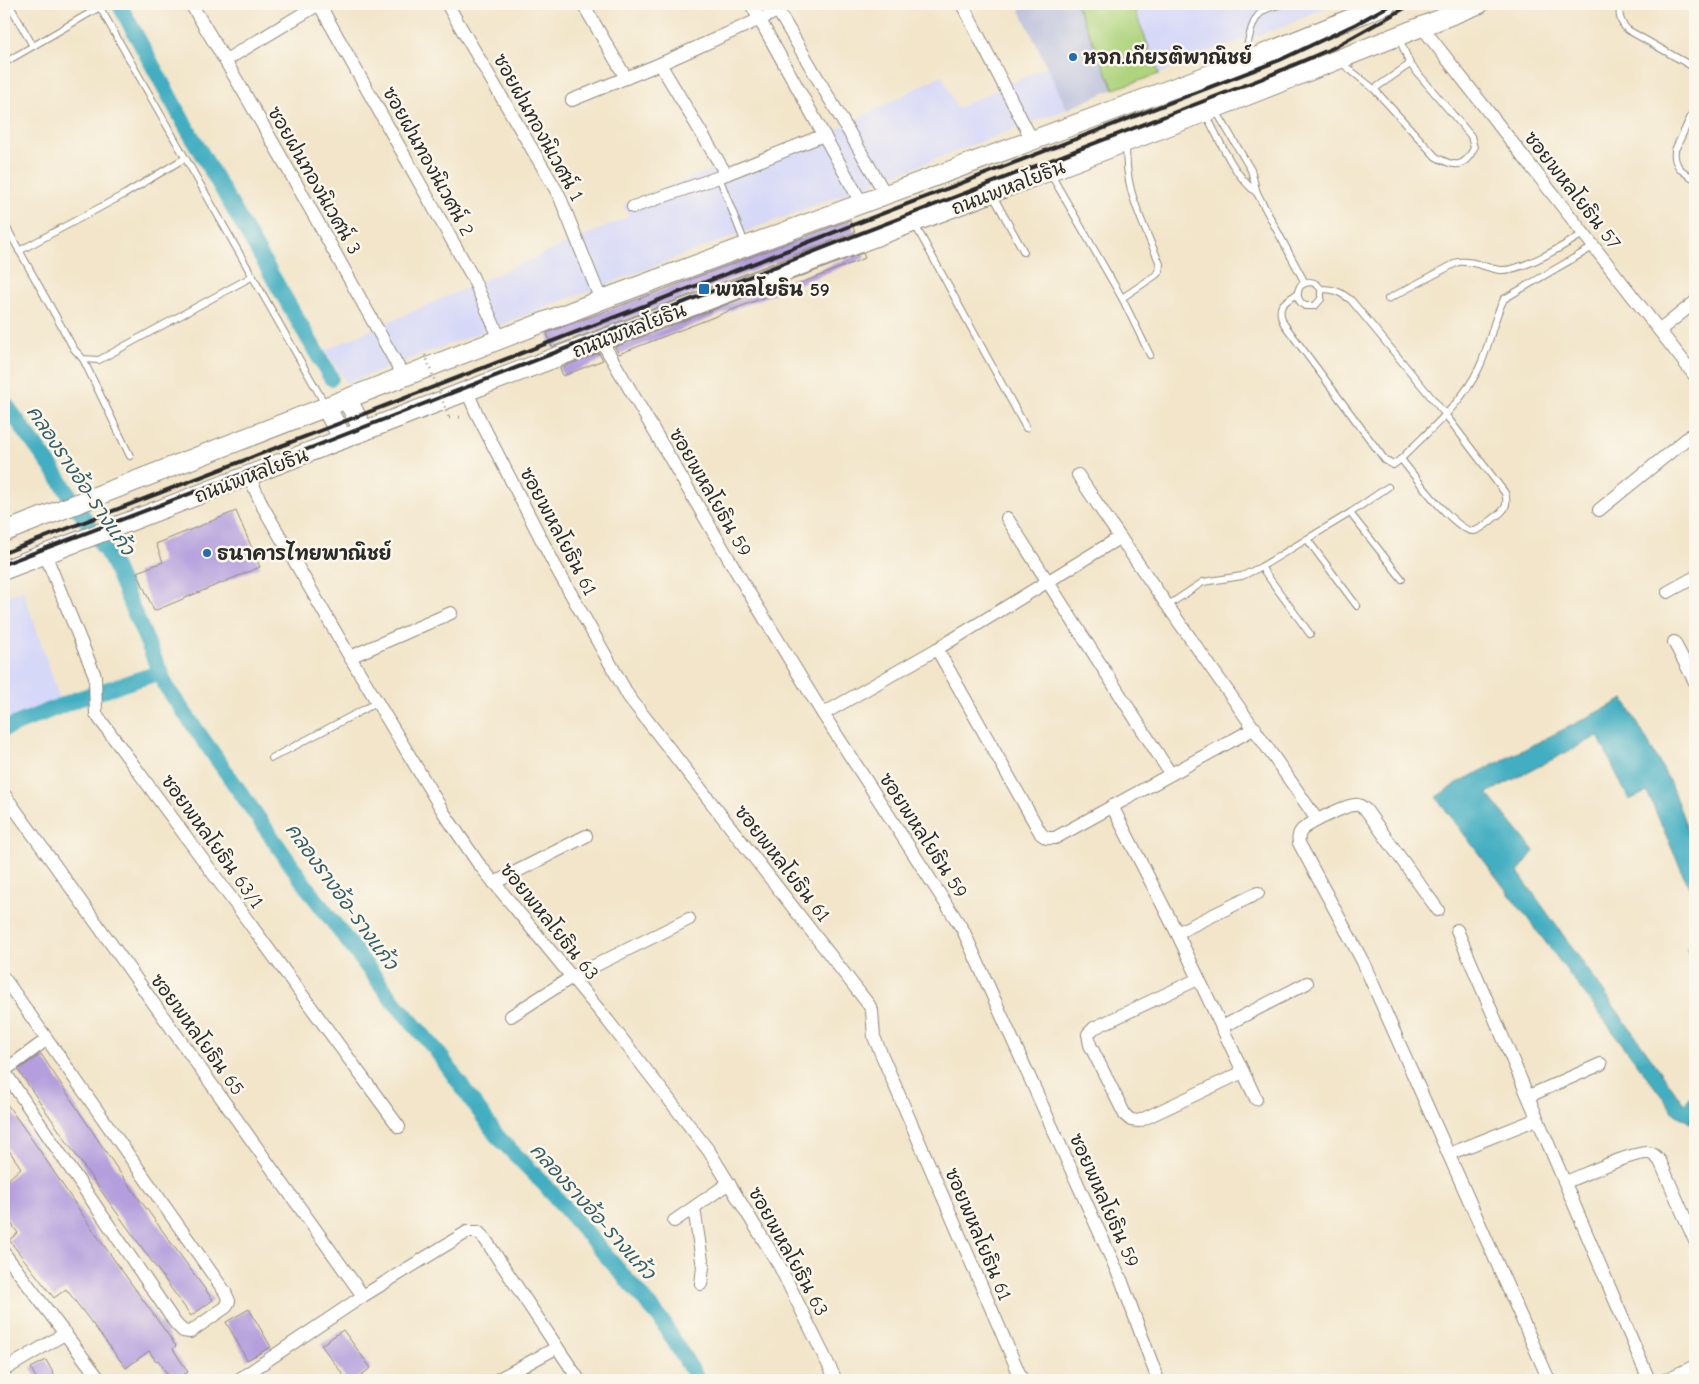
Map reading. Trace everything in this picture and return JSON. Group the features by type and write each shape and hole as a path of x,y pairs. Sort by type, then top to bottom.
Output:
{"main road":[{"name":"ถนนพหลโยธิน","path":"4,532 601,300 1244,62 1387,4"},
{"name":"ถนนพหลโยธิน","path":"4,570 466,391 1126,142 1479,4"},
{"path":"348,399 364,431"},
{"path":"326,407 343,440"}],"street":[{"name":"ซอยฝนทองนิเวศน์ 3","path":"191,4 226,60 404,377"},
{"path":"226,60 319,4"},
{"name":"ซอยฝนทองนิเวศน์ 2","path":"319,4 472,276 500,340"},
{"name":"ซอยฝนทองนิเวศน์ 1","path":"447,4 559,195 601,300"},
{"path":"583,4 626,78"},
{"path":"751,4 862,204"},
{"path":"962,4 1032,140"},
{"path":"572,100 660,64 759,19 776,7 886,195"},
{"name":"ซอยพหลโยธิน 57","path":"1422,27 1695,376"},
{"path":"660,64 722,176"},
{"path":"633,207 722,176 824,135"},
{"path":"1660,330 1695,302"},
{"name":"ซอยพหลโยธิน 59","path":"602,340 746,588 962,930 1122,1282 1158,1380"},
{"name":"ซอยพหลโยธิน 61","path":"466,391 553,562 629,697 869,1005 872,1011 874,1037 1022,1380"},
{"path":"1599,510 1695,432"},
{"name":"ซอยพหลโยธิน 63","path":"249,476 263,506 376,702 444,813 478,863 572,977 709,1151 730,1183 780,1265 831,1378"},
{"path":"1078,476 1119,538 1255,728 1317,820"},
{"path":"1007,518 1170,774"},
{"path":"824,714 937,650 1119,538"},
{"name":"ซอยพหลโยธิน 63/1","path":"45,554 95,676 96,714 399,1126"},
{"path":"1668,592 1695,577"},
{"path":"350,657 451,613"},
{"path":"1674,642 1695,680"},
{"path":"937,650 1041,834 1047,838 1055,838 1255,728"},
{"name":"ซอยพหลโยธิน 65","path":"4,794 363,1296"},
{"path":"1438,910 1366,810 1361,806 1357,804 1317,820 1301,831 1298,838 1299,843 1363,962 1549,1380"},
{"path":"1112,806 1256,1099"},
{"path":"494,883 586,836"},
{"path":"1176,933 1258,893"},
{"path":"511,1016 572,977 689,919"},
{"path":"1457,930 1649,1380"},
{"path":"4,978 225,1292 229,1301 226,1307 190,1332 183,1331 176,1324 4,1071 46,1040"},
{"path":"1198,979 1094,1028 1088,1034 1090,1045 1125,1115 1139,1122 1243,1072"},
{"path":"1222,1027 1307,983"},
{"path":"1529,1096 1601,1064"},
{"path":"1449,1154 1537,1119"},
{"path":"1566,1182 1631,1156 1650,1153 1655,1155 1660,1161 1695,1241"},
{"path":"674,1221 730,1183"},
{"path":"694,1208 703,1267 701,1284"},
{"path":"238,1380 363,1296 467,1232 478,1232 486,1239 556,1348 579,1380"},
{"path":"4,1253 100,1380"},
{"path":"4,1370 66,1333"},
{"path":"497,1380 556,1348"},
{"path":"1665,1380 1695,1366"}],"lane":[{"path":"9,4 33,46"},
{"path":"1244,62 1253,24 1258,16 1264,10 1282,4"},
{"path":"1622,4 1619,10 1620,17 1628,30 1695,68"},
{"path":"4,63 99,5 326,407"},
{"path":"1337,60 1374,89 1436,157 1447,163 1458,165 1466,161 1474,148 1471,136 1410,64 1398,36"},
{"path":"1374,89 1410,64"},
{"path":"1695,108 1675,150 1676,164 1681,171 1695,179"},
{"path":"1209,110 1252,170 1257,193 1305,283"},
{"path":"1209,110 1238,174 1246,185 1257,193"},
{"path":"1122,298 1156,274 1160,268 1131,190 1127,172 1126,142"},
{"path":"19,251 125,194 186,158"},
{"path":"1050,171 1122,298 1150,355"},
{"path":"722,176 746,247"},
{"path":"992,193 1024,252"},
{"path":"4,223 74,349 83,359 130,456"},
{"path":"913,223 1026,428"},
{"path":"1388,299 1458,262 1466,261 1502,270 1514,268 1559,249 1583,234"},
{"path":"1401,459 1441,507 1465,529 1478,530 1503,512 1507,506 1505,493 1445,414 1351,300 1333,289 1321,289 1314,283 1305,283 1300,286 1297,294 1285,301 1280,315 1284,324 1386,460 1393,465 1445,414 1470,385 1480,367 1496,314 1504,299 1593,246"},
{"path":"83,359 99,360 252,276"},
{"path":"1297,294 1301,303 1310,307 1315,306 1321,299 1321,289"},
{"path":"1167,606 1203,582 1242,576 1261,567 1350,513 1388,487"},
{"path":"1350,513 1402,579"},
{"path":"1307,539 1356,606"},
{"path":"1261,567 1310,634"},
{"path":"272,758 376,702"}],"path":[{"path":"425,356 450,418 461,417"}],"shaded area":[{"path":"1017,4 1076,4 1114,89 1067,109"},
{"path":"1132,4 1334,4 1280,28 1210,51 1159,74"},
{"path":"1048,66 1067,109 347,383 325,350 629,216 623,205 713,169 721,182 851,122 942,75 957,108"},
{"path":"23,589 60,700 4,724 4,597"}],"green space":[{"path":"1076,4 1132,4 1159,74 1114,89"}],"water":[{"path":"1624,699 1669,780 1695,849 1695,901 1647,792 1629,800 1598,736 1487,793 1534,851 1518,872 1684,1104 1695,1093 1695,1126 1675,1114 1436,797 1459,782"},
{"path":"1695,943 1695,966 1686,948"}],"building":[{"path":"850,220 855,232 552,347 547,333"},
{"path":"863,253 865,258 619,354 615,347"},
{"path":"599,353 603,360 563,376 560,368"},
{"name":"ธนาคารไทยพาณิชย์","path":"236,511 260,567 154,611 137,572 163,562 156,544"},
{"path":"41,1054 116,1167 213,1300 191,1316 84,1167 18,1070"},
{"path":"4,1100 90,1226 176,1346 173,1349 188,1372 175,1380 171,1380 158,1360 156,1361 149,1351 126,1368 66,1289 54,1298 9,1240 18,1233 4,1213 4,1183 21,1168 4,1143"},
{"path":"249,1309 271,1347 247,1360 226,1322"},
{"path":"343,1330 371,1368 354,1380 347,1380 321,1345"},
{"path":"46,1360 57,1380 37,1380 31,1368"}],"waterway":[{"path":"119,4 184,123 331,378"},
{"name":"คลองรางอ้อ-รางแก้ว","path":"4,402 54,471 112,561 167,688 311,893 391,998 436,1050 497,1136 545,1185 660,1318 698,1380"},
{"path":"4,729 80,698 161,672"}],"railway":[{"path":"4,553 1280,60 1356,24 1392,4"},
{"path":"4,564 295,454 1261,79 1333,48 1412,4"}],"place":[{"name":"หจก.เกียรติพาณิชย์","path":"1073,57"},
{"name":"พหลโยธิน 59","path":"704,289"},
{"name":"ธนาคารไทยพาณิชย์","path":"207,553"}]}
